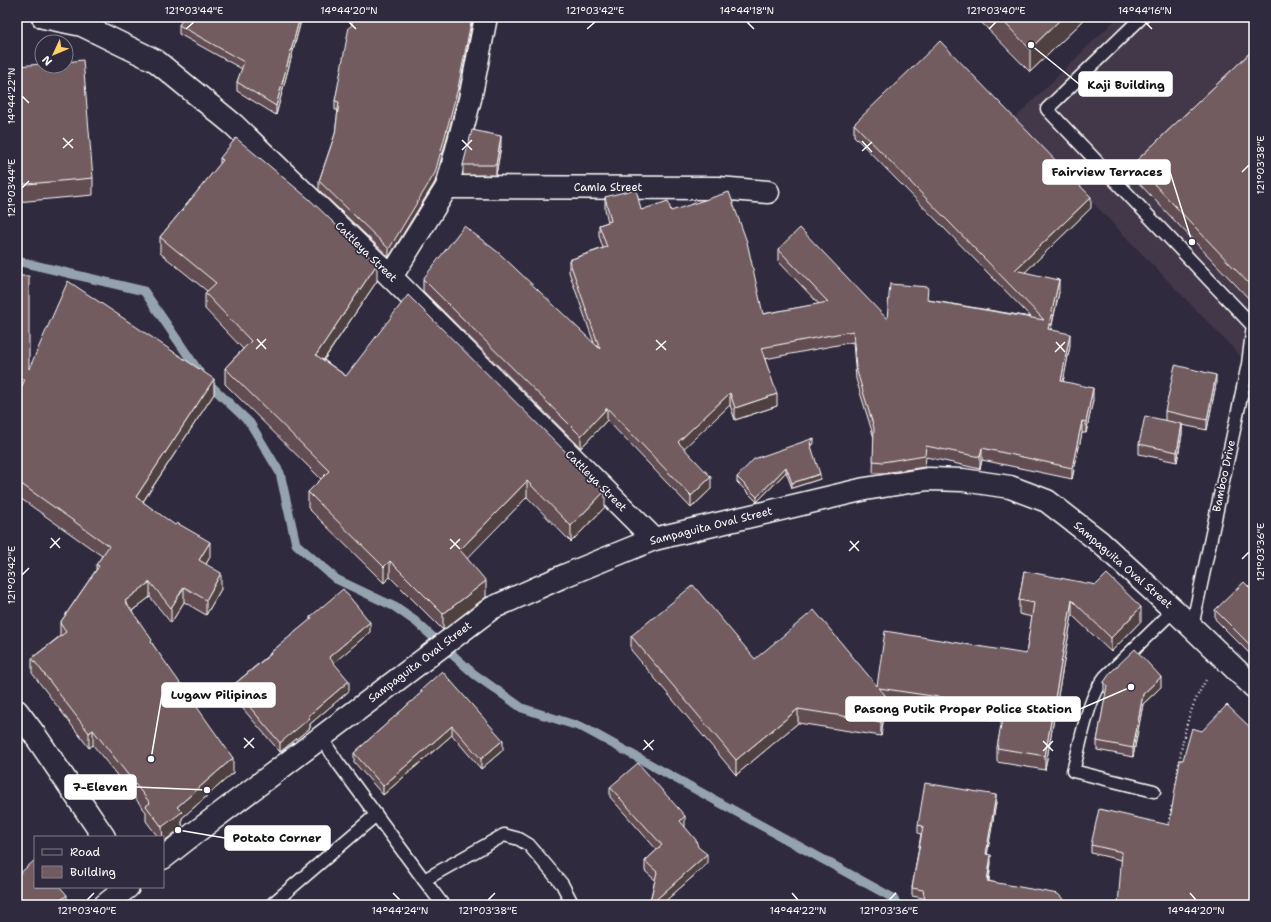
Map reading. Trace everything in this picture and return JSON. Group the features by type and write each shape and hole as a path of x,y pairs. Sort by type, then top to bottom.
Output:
{"street":[{"name":"Cattleya Street","path":"43,17 82,25 156,61 234,125 391,277 654,539"},
{"path":"391,277 447,187 470,98 486,17"},
{"name":"Camia Street","path":"447,187 718,188 768,192"},
{"name":"Sampaguita Oval Street","path":"164,857 492,608 566,575 654,539 865,489 928,479 963,480 1010,487 1047,501 1100,542 1174,610 1254,687"},
{"path":"17,711 103,836"},
{"path":"105,905 127,888"}],"lane":[{"name":"Bamboo Drive","path":"1142,17 1047,109 1253,326 1248,364 1192,627"},
{"path":"1154,791 1073,771 1098,685 1174,610"},
{"path":"322,737 338,763 443,905"},
{"path":"272,905 376,815"},
{"path":"424,880 504,835 519,839 528,845 562,884 573,905"}],"path":[{"path":"1175,788 1182,744 1193,707 1219,654"},
{"path":"1167,833 1172,803"}],"shaded area":[{"path":"1118,17 1254,17 1254,370 1013,120"}],"building":[{"path":"184,17 300,17 276,106 237,82 244,62 179,25"},
{"path":"353,17 472,17 458,88 435,173 389,249 319,181 335,134 339,102 335,101 349,27 351,27"},
{"path":"999,17 1063,17 1030,49"},
{"path":"940,41 1091,197 1015,270 1059,280 1048,329 1070,334 1061,381 1093,388 1086,422 1082,421 1072,468 982,448 980,457 926,446 925,455 883,462 873,461 874,428 856,368 853,331 761,348 777,394 735,408 730,393 678,442 711,477 691,496 607,408 581,436 423,279 464,226 499,253 600,349 569,260 607,247 599,225 611,221 605,197 636,189 641,210 668,201 671,211 729,192 747,242 763,314 828,302 778,249 800,228 887,319 890,284 928,287 927,300 1044,320 854,124"},
{"path":"1254,49 1254,289 1134,163"},
{"path":"83,60 93,178 17,185 17,66 34,65 34,74 74,74 74,61"},
{"path":"472,130 501,136 496,165 463,165"},
{"path":"236,138 309,199 377,264 316,355 346,376 408,295 605,491 571,526 527,481 460,550 486,581 443,614 390,561 384,567 308,492 329,471 225,368 251,341 205,293 216,283 160,237 223,160 220,158"},
{"path":"17,276 29,276 29,369 68,281 214,379 136,497 175,525 177,523 210,542 199,560 221,573 206,600 184,587 171,608 150,582 125,601 152,640 151,642 233,758 177,807 182,812 162,827 146,806 150,803 93,730 89,733 32,658 66,632 60,623 99,566 96,565 109,546 17,481 17,398 25,379 17,379"},
{"path":"1175,365 1216,375 1207,420 1165,411"},
{"path":"1145,416 1182,424 1177,452 1139,444"},
{"path":"814,438 810,443 820,474 792,483 786,467 757,497 737,477 754,459"},
{"path":"1024,571 1096,585 1107,574 1141,607 1111,638 1072,600 1045,756 997,748 1004,707 879,688 885,695 881,722 798,709 736,760 631,636 693,585 755,659 814,610 877,686 885,631 1026,654 1034,603 1019,600"},
{"path":"1244,582 1254,592 1254,649 1215,610"},
{"path":"343,589 370,622 329,657 349,681 308,716 310,718 280,743 232,686 271,654 270,653 312,618 310,617"},
{"path":"1135,649 1161,677 1143,694 1133,748 1097,741 1107,686 1104,682 1111,672"},
{"path":"442,671 503,740 481,759 452,726 383,786 354,753 422,692 421,690"},
{"path":"1227,705 1254,731 1254,905 1118,905 1122,852 1091,845 1099,809 1169,825 1180,760 1183,760 1192,728 1202,731"},
{"path":"638,763 685,816 680,821 696,840 698,847 707,854 650,905 657,872 645,861 662,845 610,787"},
{"path":"925,783 996,795 986,854 991,855 987,881 1058,894 1069,905 926,905 923,890 912,888 923,826 918,825"},
{"path":"34,861 34,888 61,888 67,895 55,905 17,905 17,876"},
{"path":"301,900 305,905 296,905"}],"waterway":[{"path":"17,261 144,291 204,379 250,423 280,473 296,544 336,579 395,607 415,621 474,674 522,708 584,728 893,898 897,905"}],"place":[{"name":"Kaji Building","path":"1031,45"},
{"name":"Fairview Terraces","path":"1192,242"},
{"name":"Pasong Putik Proper Police Station","path":"1131,687"},
{"name":"Lugaw Pilipinas","path":"151,759"},
{"name":"7-Eleven","path":"207,790"},
{"name":"Potato Corner","path":"178,830"}]}
